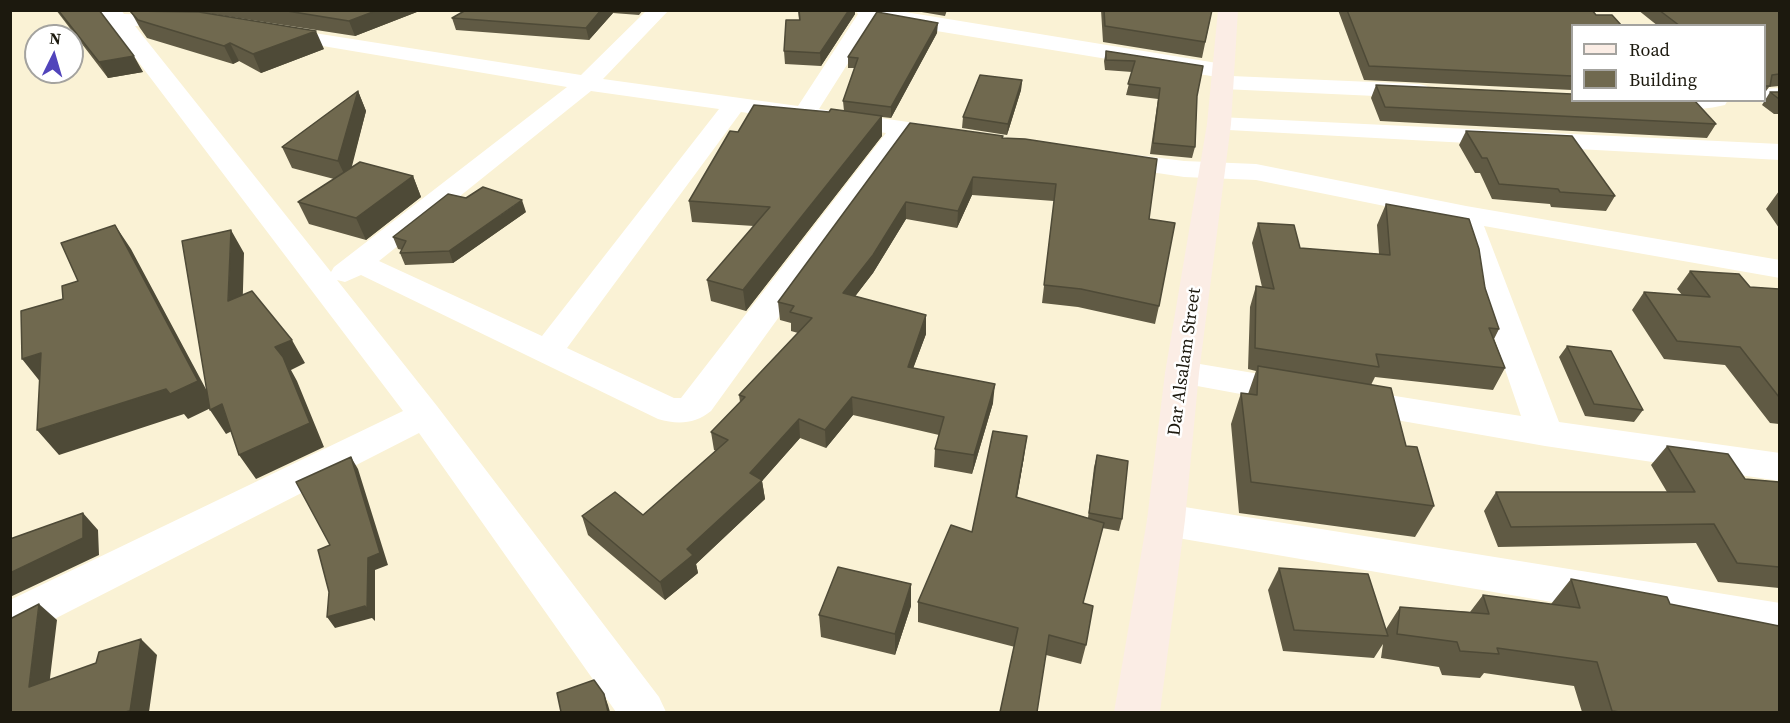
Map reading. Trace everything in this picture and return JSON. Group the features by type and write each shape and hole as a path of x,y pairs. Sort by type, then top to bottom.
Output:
{"street":[{"path":"326,286 359,263 586,83 659,10"},
{"name":"Dar Alsalam Street","path":"1137,712 1166,520 1182,373 1220,124 1228,10"},
{"path":"805,113 867,11 1223,76 1444,92"},
{"path":"114,15 208,21"},
{"path":"114,15 425,415 643,712"},
{"path":"255,29 586,83 973,139"},
{"path":"1704,102 1769,151"},
{"path":"546,353 736,103"},
{"path":"1220,124 1769,151"},
{"path":"359,263 670,410 689,410 695,406 903,128"},
{"path":"1092,157 1162,167 1256,172 1466,214 1779,269"},
{"path":"1466,214 1545,433"},
{"path":"1182,373 1545,433 1779,467"},
{"path":"10,621 425,415"},
{"path":"1166,520 1779,622"}],"building":[{"path":"58,10 99,10 134,56 99,62 84,43 84,24 69,24"},
{"path":"281,10 378,10 349,21"},
{"path":"466,10 601,10 586,28 452,18"},
{"path":"799,10 849,10 820,53 784,51 786,20 800,20"},
{"path":"1104,10 1212,10 1205,42 1105,26"},
{"path":"1347,10 1592,10 1596,15 1612,15 1620,24 1571,24 1571,76 1369,66"},
{"path":"1659,10 1779,10 1779,74 1772,75 1770,86 1766,86 1766,24 1677,24"},
{"path":"130,11 199,12 316,31 253,54 230,43 224,46 138,20"},
{"path":"877,12 938,23 891,107 843,101 858,58 848,57"},
{"path":"1106,51 1203,66 1197,96 1195,147 1153,143 1160,88 1128,84 1135,61 1106,60"},
{"path":"980,75 1022,80 1008,124 963,117"},
{"path":"1376,85 1571,94 1571,102 1696,102 1716,124 1385,107"},
{"path":"358,91 338,161 282,147"},
{"path":"1770,92 1779,92 1779,99"},
{"path":"754,105 829,112 831,109 882,116 743,290 707,280 770,207 689,201 730,131 738,132"},
{"path":"910,123 1157,159 1149,219 1175,223 1159,306 1081,289 1044,285 1056,184 973,177 958,211 906,202 873,255 843,293 926,315 908,367 995,384 974,455 935,449 944,417 852,397 825,430 799,419 750,473 762,480 687,549 693,555 660,582 582,516 615,492 643,515 728,440 711,432 745,397 739,395 812,318 790,312 794,306 778,302"},
{"path":"1466,131 1572,136 1615,196 1499,184 1487,158 1482,158"},
{"path":"360,162 413,176 356,218 298,202"},
{"path":"483,187 522,200 449,251 400,253 406,241 393,237 448,194 466,198"},
{"path":"1386,204 1469,219 1479,249 1485,288 1499,329 1489,328 1505,368 1376,354 1379,367 1255,348 1256,286 1274,289 1258,223 1294,225 1300,248 1390,255"},
{"path":"115,225 198,381 170,394 166,389 37,430 41,353 22,359 21,311 63,299 62,286 78,281 61,243"},
{"path":"231,230 228,301 252,291 292,340 275,347 283,357 310,423 239,455 222,404 210,410 182,241"},
{"path":"1690,271 1739,274 1750,287 1779,289 1779,397 1740,347 1677,341 1644,292 1710,297"},
{"path":"1567,346 1611,351 1643,410 1594,404"},
{"path":"1258,366 1391,388 1406,446 1417,447 1434,506 1251,482 1241,393 1257,395"},
{"path":"993,431 1027,436 1016,497 1104,523 1083,603 1093,606 1086,645 1049,635 1037,712 1000,712 1018,628 918,602 951,525 972,532"},
{"path":"1667,446 1728,454 1745,479 1779,482 1779,567 1737,563 1714,524 1511,527 1496,492 1695,492"},
{"path":"1097,455 1128,461 1122,519 1089,513"},
{"path":"351,457 380,553 368,558 367,610 365,606 327,617 329,592 318,550 330,545 296,482"},
{"path":"83,513 83,538 10,573 10,539"},
{"path":"838,567 911,584 895,634 819,615"},
{"path":"1279,568 1368,574 1388,636 1294,630"},
{"path":"1571,579 1667,597 1670,604 1779,626 1779,712 1612,711 1597,662 1497,648 1499,654 1460,651 1457,642 1397,634 1400,607 1489,614 1483,595 1580,608"},
{"path":"39,604 29,687 96,663 99,652 141,639 130,711 10,712 10,619"},
{"path":"594,680 604,694 608,712 561,712 557,693"}]}
